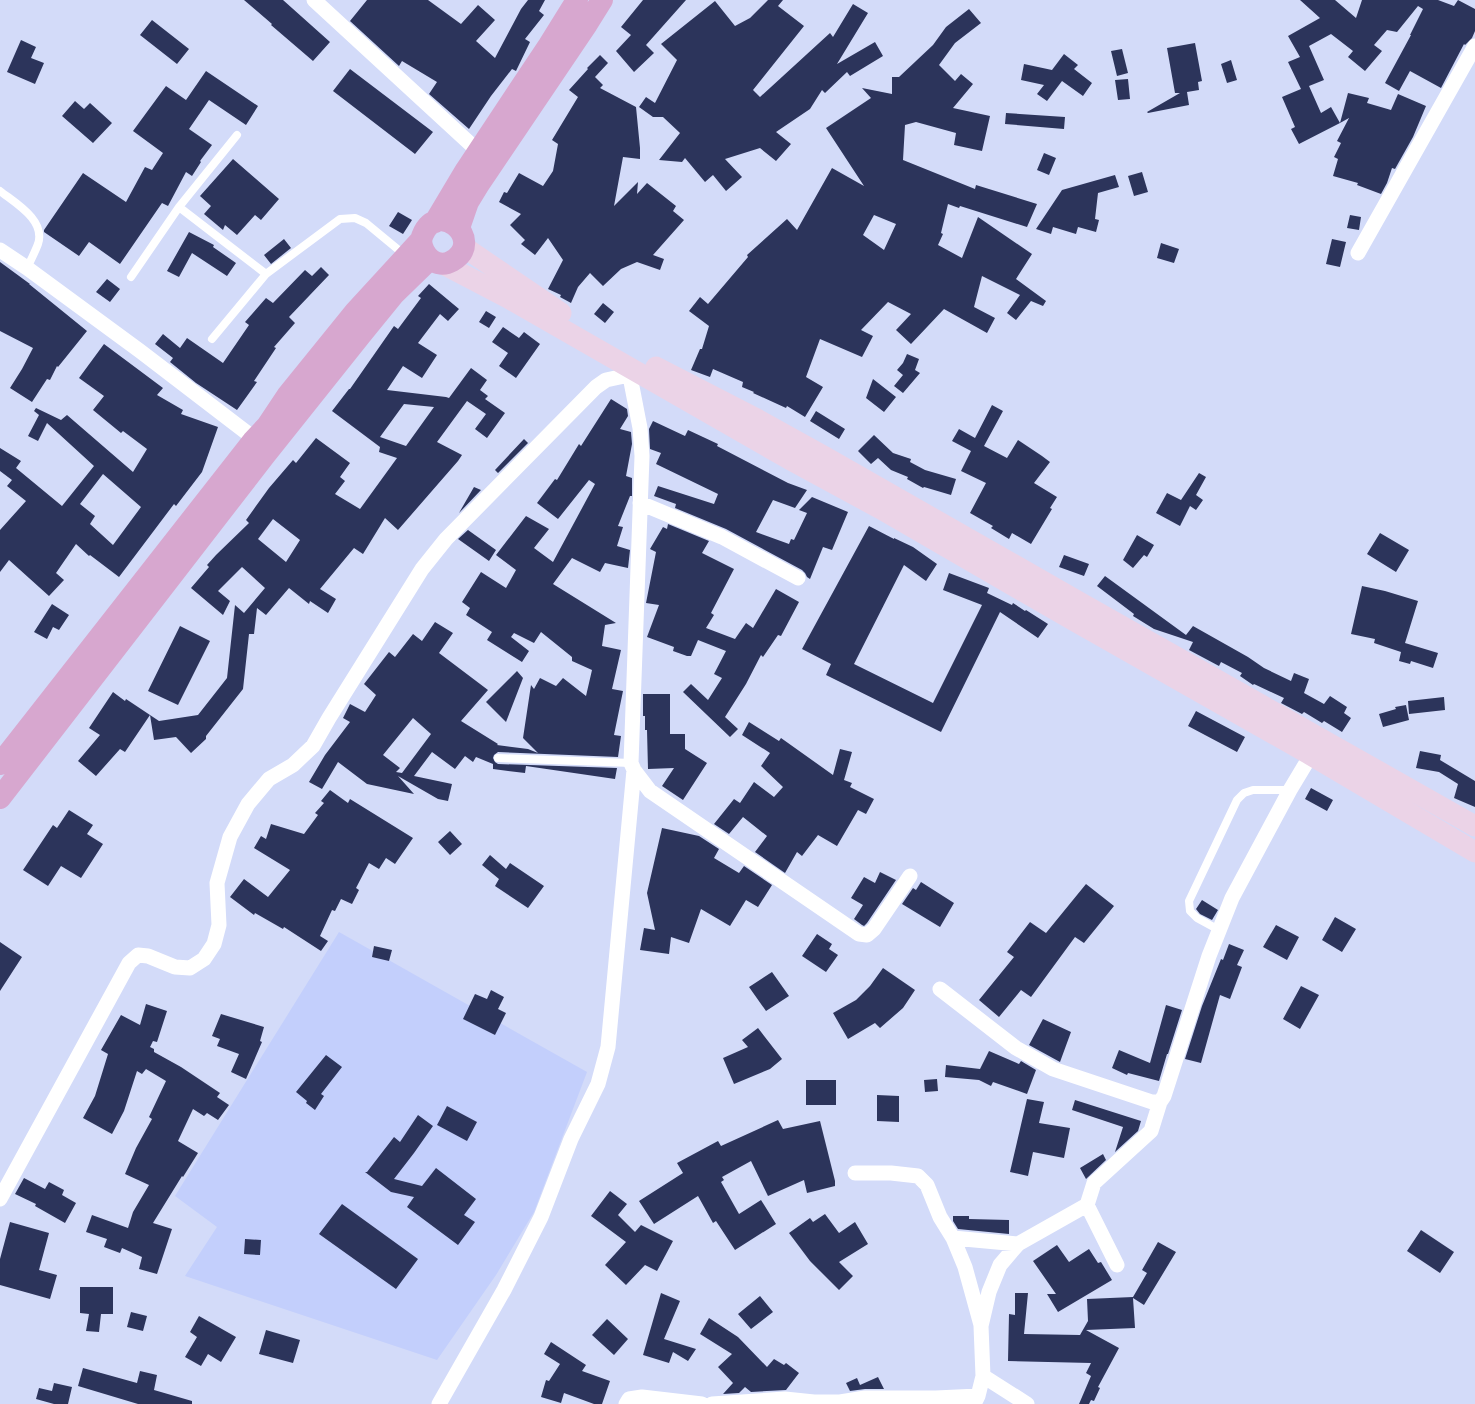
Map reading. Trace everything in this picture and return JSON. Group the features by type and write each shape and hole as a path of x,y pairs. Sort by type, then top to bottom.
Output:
{"main road":[{"path":"435,222 478,151 549,46 577,0"},
{"path":"0,798 265,455 394,294 436,261 451,262 459,256 468,202 588,24 602,0"},
{"path":"1475,826 1076,611 881,509 628,371 508,298 425,254 421,247 423,232 428,226 435,222 444,220 452,223 461,237 594,336 755,418 1076,611 1311,755 1475,852"},
{"path":"0,764 255,439 267,426 287,396 355,312 421,240"}],"street":[{"path":"314,0 478,151"},
{"path":"1358,254 1475,46"},
{"path":"0,250 140,351 255,439"},
{"path":"0,1199 129,963 138,955 148,956 174,967 190,968 204,959 214,944 219,925 216,883 230,837 248,804 269,779 293,765 313,746 422,569 446,539 596,387 606,380 628,371 640,428 642,456 633,767 608,1047 598,1084 571,1139 541,1217 504,1290 439,1404"},
{"path":"640,503 722,537 798,578"},
{"path":"981,1326 990,1292 1000,1264 1018,1244 1087,1205 1094,1183 1151,1131 1160,1102 1164,1096 1209,956 1232,898 1290,790 1311,755"},
{"path":"633,767 650,791 859,934 867,935 874,929 910,876"},
{"path":"940,989 1016,1048 1053,1070 1152,1102 1160,1102"},
{"path":"712,1404 785,1399 814,1402 840,1402 865,1398 936,1398 976,1400 983,1376 981,1326 965,1267 953,1238 940,1217 927,1185 918,1176 891,1173 855,1173"},
{"path":"1087,1205 1117,1265"},
{"path":"953,1238 1018,1244"},
{"path":"983,1376 1027,1404"},
{"path":"626,1404 629,1399 642,1397 702,1404"}],"lane":[{"path":"131,276 179,207 237,135"},
{"path":"0,191 29,213 38,228 38,243 27,268"},
{"path":"179,207 266,274"},
{"path":"212,338 266,274 340,219 355,218 366,223 406,256"},
{"path":"498,758 633,767"},
{"path":"1219,930 1196,918 1190,911 1189,901 1237,800 1244,793 1254,790 1290,790"}],"shaded area":[{"path":"339,932 587,1072 534,1212 496,1275 437,1360 185,1276 217,1227 175,1196"}],"building":[{"path":"244,0 283,0 330,42 313,61"},
{"path":"367,0 428,0 461,24 478,5 495,20 476,41 495,58 521,9 528,0 545,0 539,11 544,15 525,39 530,42 516,71 512,69 491,96 469,129 429,94 437,82 402,61 399,66 350,21"},
{"path":"643,0 686,0 646,45 654,53 634,72 616,51 631,35 621,27"},
{"path":"768,0 783,0 778,6 804,26 753,90 760,97 830,33 833,37 853,4 868,13 837,64 875,42 883,56 850,76 847,72 825,93 822,90 810,109 776,132 791,144 776,161 760,148 725,159 742,177 726,191 713,175 705,182 685,158 682,162 659,160 680,133 663,117 653,117 639,107 646,97 655,103 677,60 661,44 715,1 735,26 750,18"},
{"path":"1300,0 1335,0 1356,18 1362,0 1438,0 1454,6 1458,0 1475,9 1475,31 1472,38 1465,45 1464,44 1441,88 1410,71 1399,91 1385,83 1411,35 1423,9 1418,6 1397,32 1387,30 1374,45 1382,51 1365,71 1348,57 1353,51 1331,34 1309,46 1324,80 1309,86 1321,113 1331,107 1340,123 1299,144 1291,129 1295,127 1282,97 1301,89 1288,62 1300,57 1288,36 1320,18"},
{"path":"969,9 981,23 955,43 939,65 955,81 961,74 973,84 953,108 990,116 982,151 954,145 956,133 916,122 905,125 903,160 975,189 976,185 1037,204 1027,227 960,206 959,208 948,204 941,233 943,234 938,245 962,258 978,217 1032,254 1016,279 1046,301 1043,306 1031,301 1016,320 1007,313 1020,295 982,276 974,307 995,318 987,333 944,309 911,344 896,330 911,314 888,302 861,330 873,336 862,357 820,339 806,377 823,387 805,417 787,406 786,408 753,393 754,392 742,387 743,382 713,369 710,377 691,370 700,349 702,349 709,326 689,311 700,297 708,304 748,257 747,255 787,219 797,230 832,168 864,186 826,128 871,98 862,88 892,94 892,77 899,77 933,45 946,27","holes":["874,215 896,224 884,250 863,235"]},
{"path":"152,20 189,49 177,64 140,35"},
{"path":"21,40 36,47 31,58 44,63 35,84 7,72"},
{"path":"1195,43 1202,81 1198,82 1199,90 1187,92 1189,105 1148,113 1147,112 1180,93 1175,93 1167,48"},
{"path":"1122,49 1128,73 1117,76 1111,51"},
{"path":"1064,54 1078,65 1074,69 1092,83 1083,96 1062,81 1047,101 1037,94 1044,85 1021,80 1024,64 1052,70"},
{"path":"600,55 608,63 595,77 603,85 600,88 636,107 640,148 640,159 623,157 614,206 638,182 637,194 647,183 676,206 673,211 684,220 653,255 664,259 660,270 637,262 621,269 603,286 590,273 578,287 571,303 560,297 561,295 548,289 563,260 548,238 535,255 521,244 525,240 510,225 521,214 499,202 504,192 507,193 519,173 543,186 553,171 558,144 552,140 578,97 569,90"},
{"path":"1231,60 1237,80 1227,83 1221,64"},
{"path":"350,69 433,132 415,154 333,91"},
{"path":"206,71 258,106 246,125 209,100 189,129 212,145 200,161 201,162 192,176 186,172 168,206 162,203 120,264 89,242 79,256 44,232 83,173 126,202 145,167 152,170 163,153 133,131 166,86 186,100"},
{"path":"1128,79 1130,99 1118,100 1115,80"},
{"path":"1348,93 1369,98 1367,103 1391,110 1398,94 1426,106 1413,137 1395,169 1392,168 1387,183 1381,194 1357,185 1358,183 1333,176 1338,159 1334,157 1341,143 1337,141 1349,118 1340,123"},
{"path":"75,101 84,109 90,103 112,123 93,143 62,116"},
{"path":"1006,113 1065,117 1064,129 1005,124"},
{"path":"1044,153 1056,158 1049,175 1037,170"},
{"path":"233,159 279,199 261,220 255,215 237,235 225,225 223,230 204,214 211,206 200,196"},
{"path":"1142,172 1148,192 1134,196 1128,176"},
{"path":"1115,175 1119,187 1098,193 1095,219 1099,220 1096,232 1078,227 1076,234 1053,227 1051,234 1036,229 1062,190"},
{"path":"398,212 412,220 403,234 389,226"},
{"path":"1350,215 1361,217 1359,230 1347,228"},
{"path":"189,232 214,245 213,247 236,263 227,276 192,253 179,277 167,271"},
{"path":"284,239 291,248 271,264 264,255"},
{"path":"1332,239 1346,242 1340,267 1326,264"},
{"path":"1161,243 1179,249 1174,263 1157,258"},
{"path":"0,262 30,284 87,331 58,367 57,366 50,380 47,379 32,402 10,388 33,348 0,331"},
{"path":"321,267 329,275 289,317 295,323 274,347 276,348 254,381 257,382 237,410 196,383 170,362 173,358 155,344 163,334 180,348 187,338 223,363 249,325 245,322 266,298 273,303 305,270 312,276"},
{"path":"107,279 120,289 110,302 96,292"},
{"path":"429,284 459,309 448,321 440,314 418,343 437,355 422,378 403,366 387,390 449,398 471,368 487,380 480,390 488,396 485,399 505,413 487,438 475,429 486,414 467,401 437,442 462,455 398,530 385,518 363,554 354,548 320,589 336,599 328,613 310,601 309,604 289,588 266,615 257,608 254,634 249,634 243,689 206,736 206,739 191,753 176,737 154,740 150,715 159,721 198,715 227,678 235,605 244,613 265,588 242,567 218,591 230,601 223,615 191,588 209,567 207,565 249,523 246,520 269,488 293,460 296,463 316,438 350,463 340,477 345,481 335,494 360,509 397,458 379,452 380,447 332,411 350,389 394,326 398,329 421,298 418,296","holes":["404,404 434,407 406,446 380,437","273,519 300,540 286,562 258,539"]},
{"path":"603,303 614,312 605,323 594,314"},
{"path":"486,311 496,317 489,328 479,322"},
{"path":"503,327 519,338 524,332 540,344 516,378 499,366 508,353 492,342"},
{"path":"104,344 163,388 157,395 183,410 181,414 218,427 202,472 176,506 174,504 119,577 90,555 89,556 76,544 56,573 64,580 49,596 9,560 0,572 0,530 26,501 7,486 12,480 0,471 0,448 21,461 16,468 62,506 94,466 47,423 38,441 28,436 39,415 34,411 36,408 61,420 67,415 133,472 147,449 123,431 121,433 93,410 104,396 79,378","holes":["103,474 141,507 113,545 90,524 95,516 80,504"]},
{"path":"907,354 919,359 915,370 920,373 903,393 894,386 903,375 897,370 903,363"},
{"path":"873,379 896,397 884,412 866,398"},
{"path":"611,399 627,409 628,416 620,429 631,432 632,444 626,476 632,478 632,496 630,496 618,526 623,527 617,546 630,550 628,568 605,563 600,572 572,558 553,584 616,623 605,625 602,646 621,650 612,689 623,691 614,735 621,736 618,757 498,752 493,758 498,764 617,768 615,779 526,766 525,773 493,769 493,764 476,757 473,762 465,756 455,769 432,752 414,776 452,784 448,801 438,799 398,776 414,794 367,784 338,762 322,789 309,782 325,755 350,722 343,718 350,704 365,712 376,695 364,684 389,652 395,657 413,634 422,641 435,622 453,633 439,653 488,690 461,721 498,744 497,745 528,749 538,753 523,738 531,685 534,689 540,678 556,686 563,678 586,696 592,670 572,661 572,657 541,632 534,643 514,633 511,637 529,651 522,662 487,640 492,632 466,615 470,608 462,602 481,572 506,588 516,570 496,555 526,516 549,529 534,548 553,562 595,484 589,480 558,519 537,503 555,479 557,480 579,444 581,446","holes":["413,718 431,734 402,773 396,772 400,768 383,755"]},
{"path":"992,405 1003,411 984,446 1007,458 1018,440 1050,462 1034,483 1057,497 1050,508 1052,509 1031,544 1012,533 1009,539 991,528 993,526 970,513 986,483 961,471 971,451 952,441 959,429 975,438"},
{"path":"816,411 845,429 839,439 810,421"},
{"path":"653,421 685,436 688,430 718,444 717,446 788,483 807,490 795,508 773,500 756,532 789,544 791,539 794,540 807,513 799,510 812,497 848,512 832,550 823,547 810,579 802,570 726,529 675,508 676,504 654,496 658,486 714,504 718,494 656,464 661,453 650,449 649,429"},
{"path":"874,435 893,453 911,459 910,462 925,470 956,479 951,495 924,487 923,488 907,479 908,477 891,470 878,458 871,464 858,451"},
{"path":"524,439 528,443 498,473 495,470"},
{"path":"1199,473 1206,477 1196,495 1203,500 1196,510 1190,506 1180,526 1156,513 1167,493 1181,500"},
{"path":"474,487 481,490 459,513"},
{"path":"668,524 709,541 702,553 734,569 711,613 714,615 706,628 735,639 746,623 753,628 776,589 799,602 781,636 778,635 763,657 761,655 746,684 725,717 738,729 730,737 683,692 691,684 708,700 722,678 714,674 726,651 698,640 691,656 687,656 673,651 674,647 647,637 659,605 646,603 656,552 650,549 663,527 667,529"},
{"path":"869,526 913,547 937,564 926,581 904,565 854,664 933,703 982,605 943,590 949,573 989,588 987,593 1012,605 1013,603 1048,624 1038,638 1000,612 941,732 826,675 831,664 802,649"},
{"path":"469,529 468,530 496,550 489,561 458,539"},
{"path":"1380,533 1409,550 1396,572 1367,554"},
{"path":"1137,535 1154,545 1147,557 1144,555 1133,568 1123,560"},
{"path":"1064,555 1089,564 1084,576 1059,567"},
{"path":"1105,576 1186,635 1193,626 1248,657 1264,668 1291,681 1294,673 1309,679 1304,693 1324,704 1330,696 1347,707 1344,713 1351,718 1342,732 1324,721 1322,723 1304,712 1302,714 1281,703 1284,698 1254,684 1253,685 1240,676 1242,673 1221,662 1219,666 1189,650 1193,642 1154,629 1133,616 1134,614 1097,586"},
{"path":"1362,586 1418,601 1405,643 1438,653 1433,668 1411,661 1410,664 1399,661 1401,652 1374,643 1375,639 1351,634"},
{"path":"52,604 69,615 59,630 53,627 47,639 34,632"},
{"path":"180,626 210,641 178,705 148,691"},
{"path":"517,671 523,678 506,722 486,702"},
{"path":"113,692 125,701 126,699 150,715 125,752 120,749 96,776 78,761 100,735 89,728"},
{"path":"643,694 670,694 670,734 685,734 685,749 707,763 683,800 662,786 674,768 648,769 647,730 645,730 645,716 643,716"},
{"path":"1444,697 1445,710 1409,714 1408,701"},
{"path":"1406,705 1409,720 1383,727 1379,714 1396,709 1395,707"},
{"path":"1196,711 1245,737 1237,752 1188,726"},
{"path":"749,722 779,741 781,738 833,775 840,749 852,752 844,780 852,783 850,787 874,799 866,814 858,810 837,846 818,835 802,856 797,852 785,873 755,852 767,836 743,817 729,834 714,824 734,799 740,803 754,782 774,797 783,787 761,766 770,753 742,735"},
{"path":"1420,751 1441,755 1440,760 1475,781 1475,807 1454,798 1458,784 1439,772 1416,768"},
{"path":"1311,788 1333,800 1327,811 1305,799"},
{"path":"330,790 348,803 350,799 413,838 395,864 386,858 379,869 369,863 356,888 359,890 352,904 341,899 335,911 332,910 320,936 328,941 321,951 284,927 283,929 255,913 254,915 230,897 244,879 268,897 290,870 254,848 261,836 266,839 271,824 304,834 318,815 315,813 324,803 321,801"},
{"path":"69,810 93,825 87,834 103,844 81,878 61,866 48,886 23,870 53,825 57,828"},
{"path":"662,828 699,836 719,849 714,858 739,873 744,866 772,885 758,907 746,900 730,926 701,909 689,943 671,937 669,954 640,950 644,928 655,930 647,893"},
{"path":"450,831 462,844 450,855 438,842"},
{"path":"490,855 506,869 510,863 544,886 528,908 495,886 499,879 482,865"},
{"path":"880,872 896,880 864,926 854,919 863,905 851,898 864,877 875,883"},
{"path":"921,882 954,903 940,927 902,904 913,888 916,890"},
{"path":"1086,884 1114,906 1084,943 1075,937 1031,997 1021,990 999,1017 979,1000 1014,957 1007,952 1030,922 1046,933"},
{"path":"1202,900 1218,910 1212,920 1200,914 1196,909"},
{"path":"1335,917 1356,929 1342,952 1322,940"},
{"path":"1276,925 1299,937 1287,960 1263,947"},
{"path":"817,934 832,944 829,949 838,955 826,972 802,956"},
{"path":"0,942 22,957 0,991"},
{"path":"1229,944 1244,950 1237,965 1242,967 1230,999 1220,995 1201,1063 1185,1059 1202,1006 1221,959 1223,960"},
{"path":"374,946 392,950 389,961 372,957"},
{"path":"883,968 915,990 903,1008 880,1028 875,1023 848,1039 833,1013 856,1000 870,986"},
{"path":"772,972 789,996 766,1011 749,987"},
{"path":"1301,986 1319,995 1300,1029 1283,1019"},
{"path":"491,990 504,997 498,1009 506,1013 495,1035 463,1019 475,994 487,999"},
{"path":"146,1004 167,1011 157,1042 153,1041 150,1047 154,1049 154,1052 181,1067 220,1093 217,1097 229,1105 218,1120 207,1113 204,1116 193,1109 178,1141 198,1153 153,1223 172,1229 157,1274 139,1269 142,1257 122,1248 120,1253 104,1247 107,1239 86,1232 92,1215 128,1228 133,1212 149,1185 125,1174 136,1148 152,1119 149,1117 166,1081 146,1069 142,1074 137,1071 124,1111 112,1134 83,1118 95,1096 108,1054 101,1050 121,1015 140,1025"},
{"path":"1166,1005 1182,1010 1159,1081 1128,1073 1127,1075 1112,1068 1119,1050 1150,1063"},
{"path":"221,1014 264,1027 260,1041 262,1042 246,1079 231,1072 239,1054 217,1046 220,1039 212,1036"},
{"path":"1043,1019 1071,1032 1060,1062 1029,1045"},
{"path":"758,1028 782,1059 770,1069 734,1084 723,1058 748,1047 742,1040"},
{"path":"989,1051 1019,1064 1021,1061 1036,1070 1027,1094 993,1082 991,1086 979,1080 945,1077 946,1065 980,1069"},
{"path":"326,1055 342,1067 321,1094 324,1096 315,1110 296,1092"},
{"path":"937,1079 938,1091 925,1092 924,1080"},
{"path":"806,1080 836,1080 836,1105 806,1105"},
{"path":"877,1095 899,1096 899,1122 877,1121"},
{"path":"1027,1099 1044,1102 1039,1123 1070,1128 1064,1158 1033,1152 1028,1176 1010,1172"},
{"path":"1075,1100 1141,1121 1138,1131 1115,1152 1123,1127 1072,1110"},
{"path":"447,1106 477,1122 467,1141 437,1125"},
{"path":"418,1115 433,1126 394,1179 422,1186 436,1168 476,1199 464,1215 475,1222 458,1245 407,1207 414,1197 391,1192 365,1172 367,1172 394,1137 400,1142"},
{"path":"778,1120 783,1129 820,1121 835,1186 807,1193 804,1180 768,1196 751,1161 722,1177 724,1180 721,1182 739,1214 761,1200 776,1224 735,1250 716,1221 713,1223 698,1196 654,1224 639,1201 683,1173 677,1163 718,1141 721,1146"},
{"path":"1103,1154 1106,1160 1086,1179 1080,1168"},
{"path":"24,1178 45,1189 49,1182 64,1190 62,1195 76,1203 65,1223 35,1206 36,1204 15,1194"},
{"path":"610,1191 627,1204 618,1215 635,1232 641,1225 673,1241 657,1271 645,1265 626,1285 605,1265 626,1242 591,1216"},
{"path":"342,1204 418,1259 396,1289 319,1234"},
{"path":"825,1214 839,1233 855,1222 868,1244 839,1262 853,1276 839,1290 810,1261 789,1233 810,1218 813,1222"},
{"path":"953,1216 969,1216 969,1219 1009,1220 1009,1234 958,1229 953,1221"},
{"path":"10,1222 49,1233 39,1270 57,1275 50,1299 0,1285 0,1259"},
{"path":"1421,1230 1454,1252 1440,1273 1407,1251"},
{"path":"245,1239 261,1240 260,1255 244,1254"},
{"path":"1158,1242 1176,1252 1144,1305 1133,1298 1135,1328 1086,1330 1119,1348 1098,1387 1100,1388 1094,1401 1091,1400 1089,1404 1079,1404 1091,1376 1086,1373 1091,1363 1008,1361 1009,1314 1015,1315 1015,1293 1028,1293 1024,1334 1080,1335 1088,1321 1087,1299 1133,1297 1147,1273 1142,1270"},
{"path":"1057,1245 1069,1262 1089,1249 1098,1263 1101,1262 1112,1280 1058,1312 1047,1294 1056,1294 1033,1261"},
{"path":"80,1287 113,1287 113,1314 101,1314 99,1332 86,1331 89,1314 80,1313"},
{"path":"661,1293 680,1301 664,1339 696,1349 688,1361 673,1352 669,1363 643,1355"},
{"path":"760,1296 773,1312 751,1329 738,1314"},
{"path":"131,1312 147,1316 143,1331 127,1327"},
{"path":"199,1316 236,1337 221,1362 208,1354 201,1366 185,1357 197,1337 190,1332"},
{"path":"709,1318 738,1337 767,1367 774,1359 784,1365 786,1363 799,1373 786,1390 751,1392 745,1387 739,1393 723,1394 733,1383 718,1367 732,1354 700,1334"},
{"path":"607,1319 628,1339 614,1355 592,1335"},
{"path":"266,1330 300,1340 293,1363 259,1354"},
{"path":"551,1342 586,1365 582,1371 610,1381 602,1404 594,1404 564,1393 561,1403 541,1397 546,1380 549,1381 560,1364 544,1354"},
{"path":"83,1368 137,1383 140,1371 157,1375 154,1390 192,1401 192,1404 138,1404 78,1386"},
{"path":"878,1377 884,1389 850,1391 846,1383 857,1378 860,1385"},
{"path":"54,1383 72,1387 68,1404 54,1404 36,1399 39,1388 52,1391"}]}
